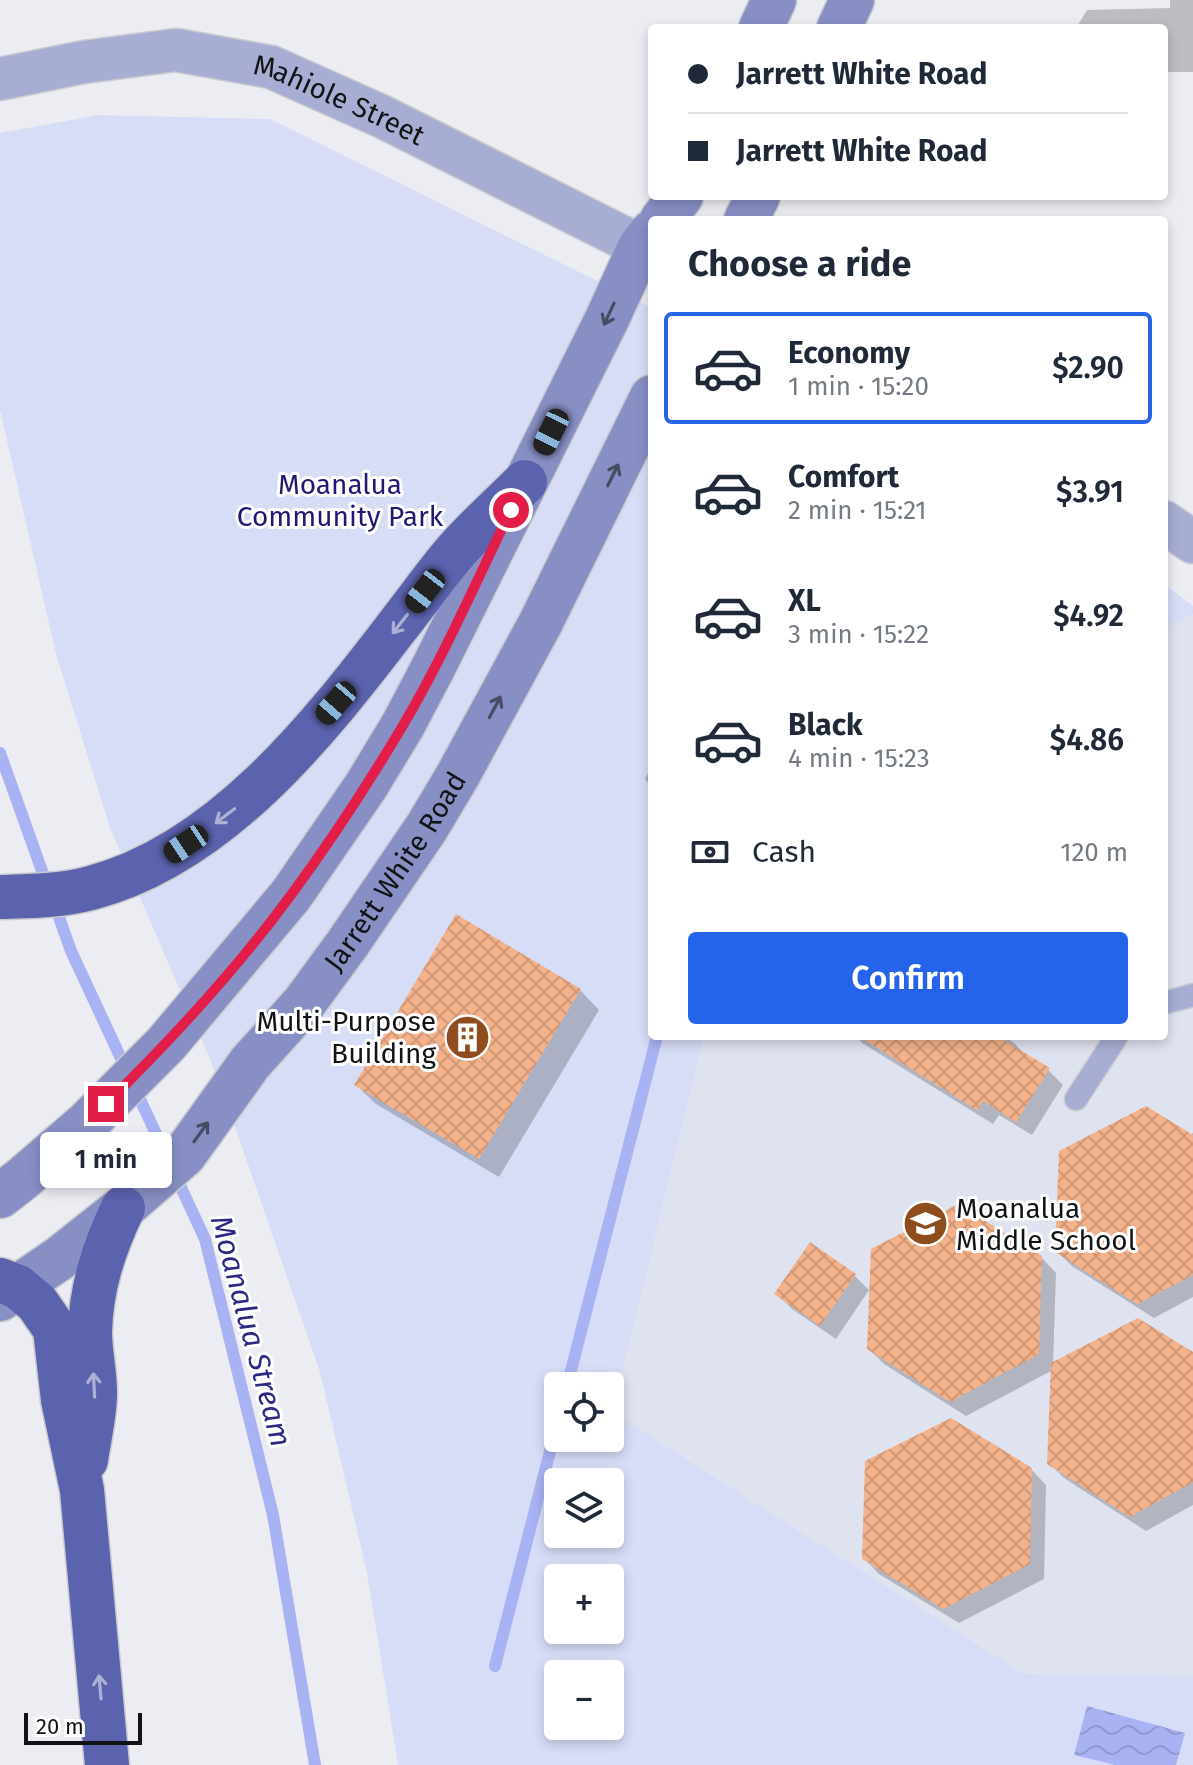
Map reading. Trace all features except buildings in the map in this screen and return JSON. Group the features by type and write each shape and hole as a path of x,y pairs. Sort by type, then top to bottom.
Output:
{"highway":[{"path":"0,897 49,896 91,888 128,875 169,856 238,806 290,756 336,703 456,550 525,482"},
{"path":"82,1490 95,1394 90,1334 92,1303 97,1273 123,1208"},
{"path":"6,1289 37,1303 55,1329 63,1400 82,1490 107,1765"}],"street":[{"path":"763,24 774,0"},
{"path":"841,24 852,0"},
{"name":"Mahiole Street","path":"0,79 84,62 176,50 271,67 648,236"},
{"path":"11,1187 86,1124 166,1044 291,895 366,786 434,666 576,381 648,246"},
{"name":"Jarrett White Road","path":"6,1289 60,1258 184,1155 250,1063 304,1003 348,943 427,827 458,775 540,624 647,406"},
{"path":"1168,525 1193,542"}],"lane":[{"path":"1168,1002 1193,995"},
{"path":"1076,1099 1114,1040"}],"shaded area":[{"name":"Moanalua Middle School","path":"1193,614 1193,1676 1024,1674 624,1420 624,1372 621,1372 703,1040 1168,1040 1168,628"}],"green space":[{"name":"Moanalua Community Park","path":"98,115 270,119 648,306 648,1040 703,1040 622,1372 544,1372 544,1452 624,1452 624,1420 1024,1674 1193,1676 1193,1765 398,1765 367,1573 320,1372 218,1078 110,828 56,654 0,410 0,133"},
{"path":"1168,587 1193,606 1193,614 1168,628"}],"water":[{"path":"1087,1706 1185,1733 1176,1765 1115,1765 1074,1755"}],"waterway":[{"name":"Moanalua Stream","path":"0,753 47,885"},
{"name":"Moanalua Stream","path":"54,903 71,951 205,1239 273,1515 315,1765"},
{"path":"571,1372 656,1040"},
{"path":"495,1666 550,1452"}],"place":[{"name":"Multi-Purpose Building","path":"467,1037"},
{"name":"Moanalua Middle School","path":"925,1224"}],"route":[{"path":"106,1104 166,1044 291,895 366,786 434,666 511,510"}]}
